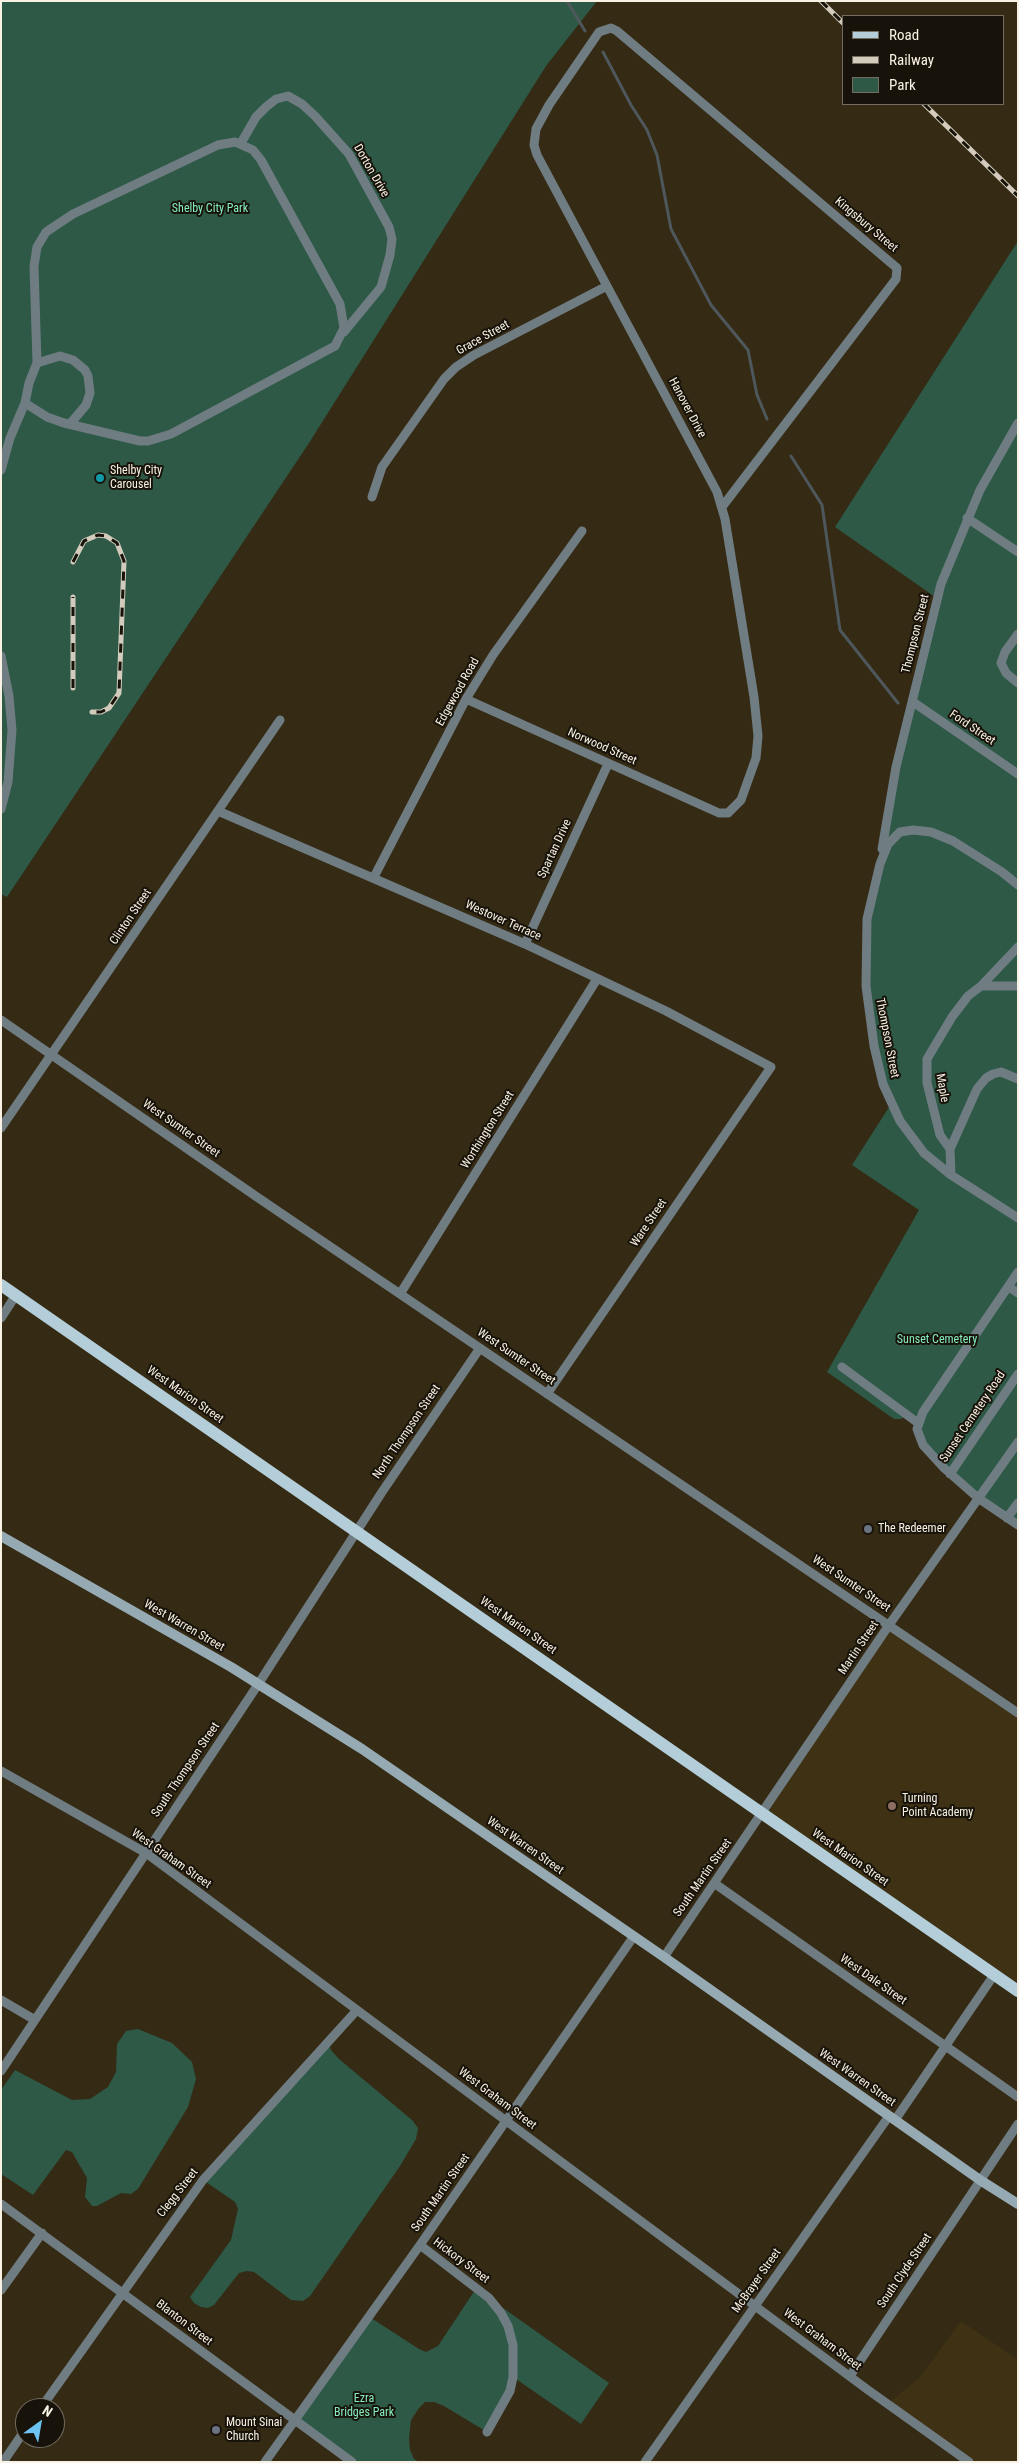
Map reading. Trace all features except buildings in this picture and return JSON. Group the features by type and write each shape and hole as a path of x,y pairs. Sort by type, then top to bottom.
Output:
{"main road":[{"name":"West Marion Street","path":"1,1285 1018,1991"},
{"name":"West Warren Street","path":"1,1536 258,1683 362,1749 634,1936 980,2180 1018,2204"}],"street":[{"name":"Kingsbury Street","path":"591,45 599,32 610,28 617,31 897,268 896,279 722,507"},
{"name":"Hanover Drive","path":"591,45 549,105 536,130 534,145 606,286 694,449 722,507 734,567 754,697 758,736 756,758 746,788 734,809 728,813"},
{"name":"Dorton Drive","path":"25,403 47,417 70,424 140,441 158,438 329,350 338,342 383,282 392,239 389,227 349,154 331,131 294,99 283,96 266,107 256,117 242,143"},
{"path":"1,470 10,438 25,403 29,383 37,363 34,266 38,247 46,232 67,217 218,146 226,143 242,143 253,150 261,160 340,304 344,322 343,334"},
{"name":"Grace Street","path":"372,497 382,468 456,366 606,286"},
{"path":"37,363 60,356 74,360 85,370 88,376 90,393 86,405 70,424"},
{"name":"Thompson Street","path":"1018,424 967,518 941,584 896,767 880,864 868,919 866,986 874,1046 883,1084 900,1121 924,1153 951,1175 1018,1218"},
{"path":"967,518 1018,552"},
{"name":"Edgewood Road","path":"374,877 466,699 493,655 582,531"},
{"path":"1018,634 1005,652 1002,662 1006,673 1018,683"},
{"path":"1,656 9,696 12,730 8,782 1,809"},
{"name":"Norwood Street","path":"466,699 706,808 719,813 728,813"},
{"name":"Ford Street","path":"912,702 1018,774"},
{"name":"Clinton Street","path":"1,1128 280,720"},
{"name":"Spartan Drive","path":"525,944 608,764"},
{"name":"Westover Terrace","path":"218,811 525,944 666,1011 771,1067"},
{"name":"Thompson Street","path":"880,864 888,844 900,832 913,830 931,832 971,852 1018,885"},
{"path":"980,986 1018,947"},
{"name":"Worthington Street","path":"400,1294 597,979"},
{"path":"980,986 1018,986"},
{"name":"Maple","path":"950,1149 940,1135 927,1083 927,1059 952,1017 968,996 980,986"},
{"name":"West Sumter Street","path":"1,1020 400,1294 1018,1713"},
{"name":"Ware Street","path":"547,1394 771,1067"},
{"path":"951,1175 950,1149 983,1082 993,1074 1001,1072 1018,1079"},
{"path":"1018,1272 923,1412 918,1423 919,1436 923,1445 950,1474 978,1498 1018,1525"},
{"path":"1009,1287 1018,1293"},
{"path":"1,1318 16,1295"},
{"name":"North Thompson Street","path":"357,1531 480,1348"},
{"path":"842,1367 918,1423"},
{"name":"Sunset Cemetery Road","path":"950,1474 1018,1374"},
{"name":"Martin Street","path":"762,1813 889,1625 1018,1442"},
{"path":"1007,1518 1018,1503"},
{"name":"South Thompson Street","path":"1,2072 357,1531"},
{"name":"West Graham Street","path":"1,1771 146,1853 755,2306 969,2462"},
{"name":"South Martin Street","path":"664,1957 762,1813"},
{"name":"West Dale Street","path":"714,1883 1018,2097"},
{"name":"South Martin Street","path":"265,2462 294,2418 420,2245 634,1936"},
{"name":"McBrayer Street","path":"645,2462 755,2306 945,2046 994,1975"},
{"path":"1,2000 35,2020"},
{"name":"Clegg Street","path":"48,2398 203,2180 357,2010"},
{"name":"South Clyde Street","path":"850,2376 1018,2124"},
{"name":"Blanton Street","path":"1,2204 352,2462"},
{"path":"1,2290 42,2234"},
{"name":"Hickory Street","path":"420,2245 489,2298 501,2313 508,2326 513,2345 513,2377 510,2391 487,2432"},
{"path":"3,2462 15,2445"}],"shaded area":[{"name":"Turning Point Academy","path":"889,1625 1018,1713 1018,1991 762,1813"},
{"path":"961,2321 1018,2360 1018,2462 969,2462 888,2404 920,2377"}],"green space":[{"name":"Shelby City Park","path":"1,1 597,1 546,66 309,443 7,897 1,894"},
{"name":"Sunset Cemetery","path":"1018,241 1018,1525 944,1468 907,1415 901,1419 894,1419 827,1372 919,1210 852,1165 891,1104 867,1000 867,919 896,767 938,599 835,527"},
{"path":"138,2029 172,2043 192,2062 196,2079 188,2107 138,2189 131,2194 121,2193 97,2206 92,2206 85,2197 87,2178 72,2152 66,2150 33,2195 1,2174 1,2090 15,2070 72,2100 90,2099 108,2087 116,2072 117,2044 126,2031"},
{"path":"328,2041 331,2050 339,2059 412,2120 418,2128 416,2139 400,2166 310,2296 303,2301 291,2300 254,2272 247,2271 239,2273 214,2305 208,2308 201,2307 194,2303 190,2297 231,2240 238,2209 235,2202 203,2180"},
{"name":"Ezra Bridges Park","path":"477,2287 489,2298 609,2383 581,2424 513,2377 487,2432 444,2406 434,2402 425,2402 411,2420 409,2438 410,2450 414,2459 419,2462 352,2462 294,2418 368,2316 426,2352 438,2346"}],"waterway":[{"path":"567,1 585,31"},
{"path":"603,52 631,105 647,130 657,155 671,229 711,305 748,350 757,395 767,419"},
{"path":"791,456 822,505 840,630 898,703"}],"railway":[{"path":"821,1 842,22"},
{"path":"925,105 1018,196"},
{"path":"73,562 84,541 98,535 106,536 117,543 124,561 119,693 109,708 101,712 92,712"},
{"path":"73,597 73,688"}],"place":[{"name":"Shelby City Carousel","path":"100,478"},
{"name":"The Redeemer","path":"868,1529"},
{"name":"Turning Point Academy","path":"892,1806"},
{"name":"Mount Sinai Church","path":"216,2430"}]}
